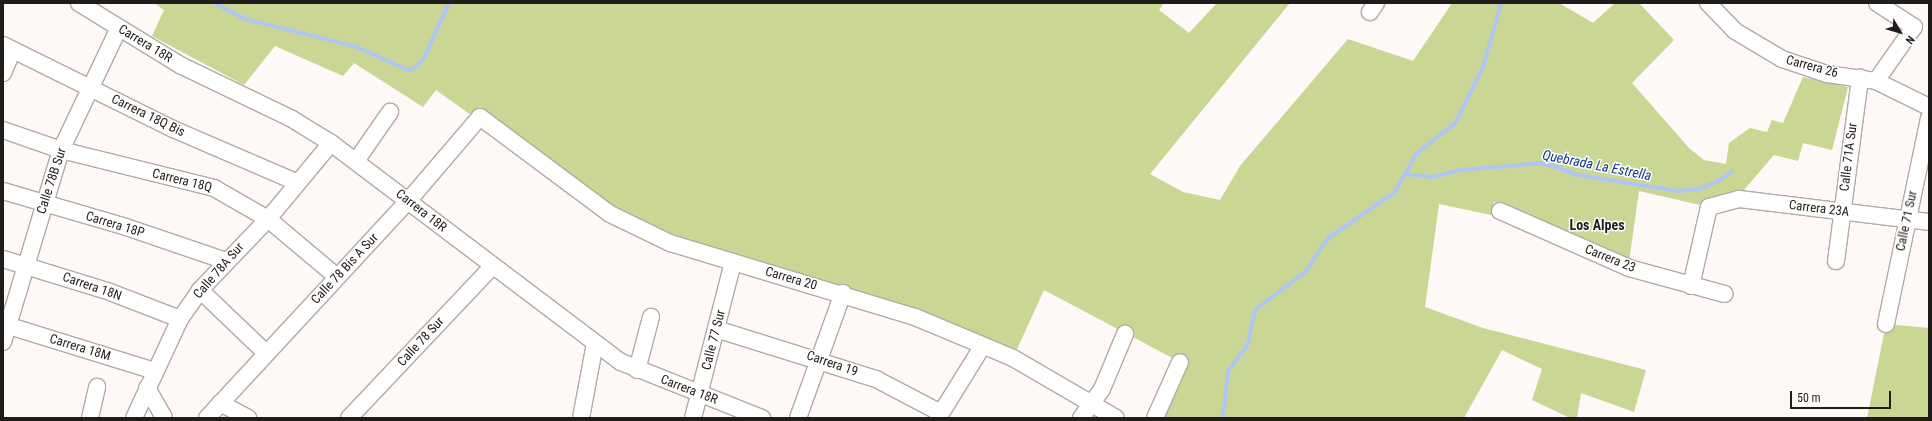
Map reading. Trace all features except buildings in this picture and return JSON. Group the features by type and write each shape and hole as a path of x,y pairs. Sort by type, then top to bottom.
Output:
{"street":[{"name":"Carrera 18R","path":"79,3 180,65 292,119 331,143 409,200 492,266 594,343 636,370 762,418"},
{"name":"Carrera 26","path":"1708,3 1735,31 1766,52 1804,67 1876,81 1929,107"},
{"path":"1876,81 1914,27 1878,3"},
{"name":"Calle 78B Sur","path":"3,342 6,323 26,265 61,150 119,28"},
{"path":"3,73 8,47"},
{"name":"Carrera 18Q Bis","path":"8,47 173,129 296,182"},
{"name":"Calle 71A Sur","path":"1836,261 1860,78"},
{"path":"356,161 390,112"},
{"name":"Calle 78 Bis A Sur","path":"207,418 409,200 480,117"},
{"name":"Carrera 20","path":"480,117 610,214 670,243 843,294 914,317 982,347 1013,358 1091,402 1116,418"},
{"name":"Calle 71 Sur","path":"1886,324 1929,118"},
{"name":"Carrera 18Q","path":"3,130 61,150 214,188 268,219 337,277"},
{"name":"Calle 78A Sur","path":"134,418 180,320 200,290 226,261 268,219 296,182 331,143"},
{"name":"Carrera 18P","path":"3,191 226,261"},
{"name":"Carrera 23A","path":"1691,286 1709,206 1739,199 1929,222"},
{"name":"Carrera 23","path":"1500,211 1628,268 1725,294"},
{"name":"Carrera 18N","path":"3,259 26,265 180,320"},
{"name":"Calle 77 Sur","path":"694,418 733,262"},
{"name":"Calle 78 Sur","path":"349,418 492,266"},
{"path":"200,290 266,353"},
{"path":"798,418 843,294"},
{"path":"636,370 651,317"},
{"name":"Carrera 18M","path":"6,323 155,371"},
{"name":"Carrera 19","path":"716,329 820,359 876,379 940,415"},
{"path":"1081,418 1091,402 1102,389 1125,334"},
{"path":"582,418 594,343"},
{"path":"940,415 982,347"},
{"path":"1155,418 1180,362"},
{"path":"90,418 97,387"},
{"path":"147,388 164,418"},
{"path":"220,403 248,418"}],"green space":[{"path":"154,3 1164,3 1159,10 1189,33 1217,3 1290,3 1150,174 1183,192 1220,200 1240,166 1348,39 1413,61 1452,3 1559,3 1593,23 1615,3 1639,3 1674,40 1632,83 1689,148 1704,160 1726,164 1729,143 1750,128 1767,132 1772,120 1783,123 1803,77 1848,87 1832,150 1803,143 1798,161 1774,155 1743,191 1709,207 1639,191 1629,262 1494,202 1491,215 1439,204 1425,307 1483,328 1646,370 1634,412 1581,393 1577,418 1570,418 1532,400 1542,369 1502,350 1464,418 1151,418 1180,362 1044,290 1013,358 733,262 610,214 436,90 423,107 354,63 343,76 275,46 244,85 152,36 164,10"},
{"path":"1886,324 1929,328 1929,418 1867,418"}],"waterway":[{"path":"214,3 245,19 357,47 408,70 415,68 424,58 449,3"},
{"name":"Quebrada La Estrella","path":"1223,418 1228,371 1247,346 1255,310 1306,271 1328,238 1394,193 1417,153 1456,122 1483,67 1501,3"},
{"name":"Quebrada La Estrella","path":"1405,174 1432,177 1461,170 1542,163 1578,175 1678,191 1698,189 1717,182 1732,171"}],"district":[{"name":"Los Alpes","path":"1597,225"}]}
